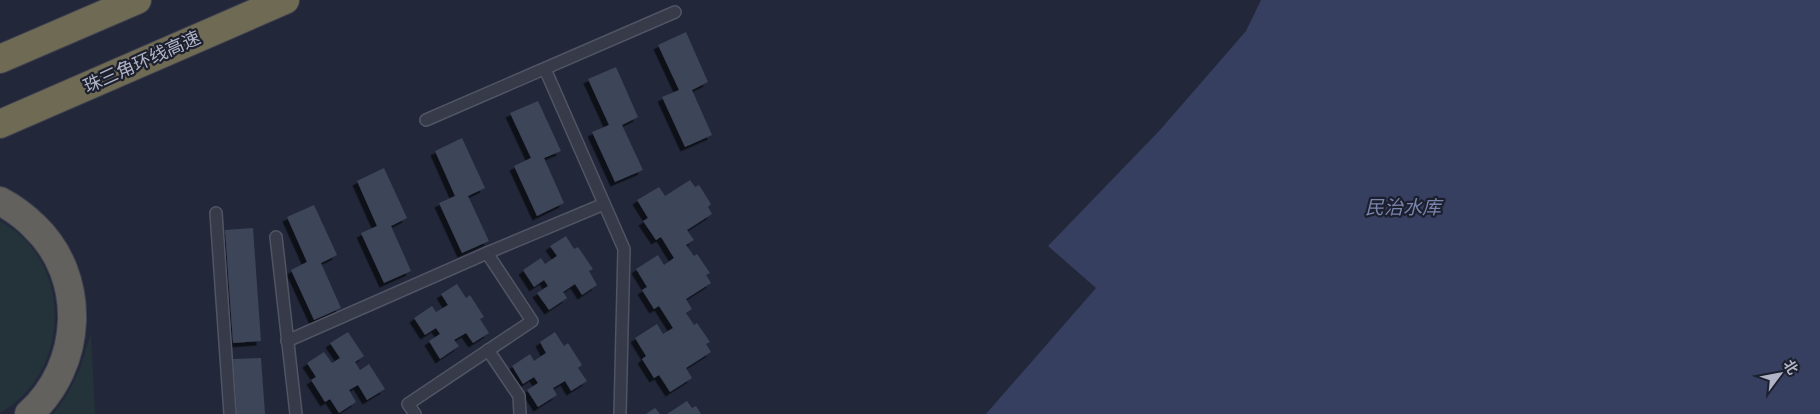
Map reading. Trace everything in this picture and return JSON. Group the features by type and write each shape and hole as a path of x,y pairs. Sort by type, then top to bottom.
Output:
{"highway":[{"path":"0,59 137,0"},
{"name":"珠三角环线高速","path":"0,124 284,0"},
{"path":"0,202 16,210 35,226 51,246 63,268 70,292 73,316 70,341 64,365 52,387 37,407 28,414"}],"lane":[{"path":"426,120 675,12"},
{"path":"545,69 624,249 620,414"},
{"path":"288,341 487,253 604,204"},
{"path":"216,213 230,414"},
{"path":"276,237 296,414"},
{"path":"415,414 408,404 532,321 487,253"},
{"path":"488,350 519,396 520,414"}],"shaded area":[{"path":"0,221 24,239 41,262 52,289 55,317 51,345 41,371 24,395 0,413"},
{"path":"91,333 95,414 53,414 77,375"}],"water":[{"name":"民治水库","path":"1261,0 1820,0 1820,414 986,414 1096,288 1048,246 1160,130 1246,31"}],"building":[{"path":"686,32 708,82 692,90 712,135 685,147 662,97 679,90 658,45"},
{"path":"616,67 638,117 622,125 643,170 615,182 592,132 609,125 588,79"},
{"path":"538,101 561,151 544,158 564,203 537,216 514,166 531,158 510,113"},
{"path":"462,138 485,188 468,196 489,241 462,253 439,203 455,196 435,151"},
{"path":"384,168 407,218 391,226 411,271 384,283 361,233 377,226 357,181"},
{"path":"690,180 695,187 699,185 711,204 708,207 712,214 687,230 694,240 686,245 694,256 697,254 710,273 706,275 711,283 686,299 692,309 686,313 694,325 697,323 710,342 706,344 711,352 686,368 692,378 670,392 659,375 654,378 642,359 646,356 635,338 657,324 663,334 673,328 659,306 654,309 642,290 647,287 636,269 658,255 664,265 674,258 661,237 656,240 643,221 648,218 637,200 659,187 665,196"},
{"path":"314,205 337,255 321,263 341,308 314,320 291,270 307,262 287,217"},
{"path":"253,228 261,341 233,343 225,230"},
{"path":"566,236 574,249 578,247 593,269 589,271 597,285 582,295 575,284 563,292 567,298 549,310 537,293 548,286 544,280 534,287 523,270 541,258 545,264 557,256 550,246"},
{"path":"457,284 466,298 470,295 484,317 480,319 489,333 473,343 466,333 454,340 459,346 440,359 429,341 440,334 436,328 425,335 414,318 432,306 436,312 448,305 441,294"},
{"path":"348,332 364,356 355,362 360,370 369,364 385,389 367,400 358,385 349,390 356,402 339,413 330,399 325,402 311,380 316,377 307,363 324,352 332,363 340,358 330,343"},
{"path":"555,332 564,346 568,343 582,365 578,368 587,381 571,391 565,381 553,388 557,395 538,407 527,390 538,383 534,377 523,384 512,366 530,354 534,361 546,353 540,342"},
{"path":"261,358 265,414 237,414 233,359"},
{"path":"687,401 692,408 696,406 701,414 667,414"},
{"path":"655,408 660,414 646,414"}]}
